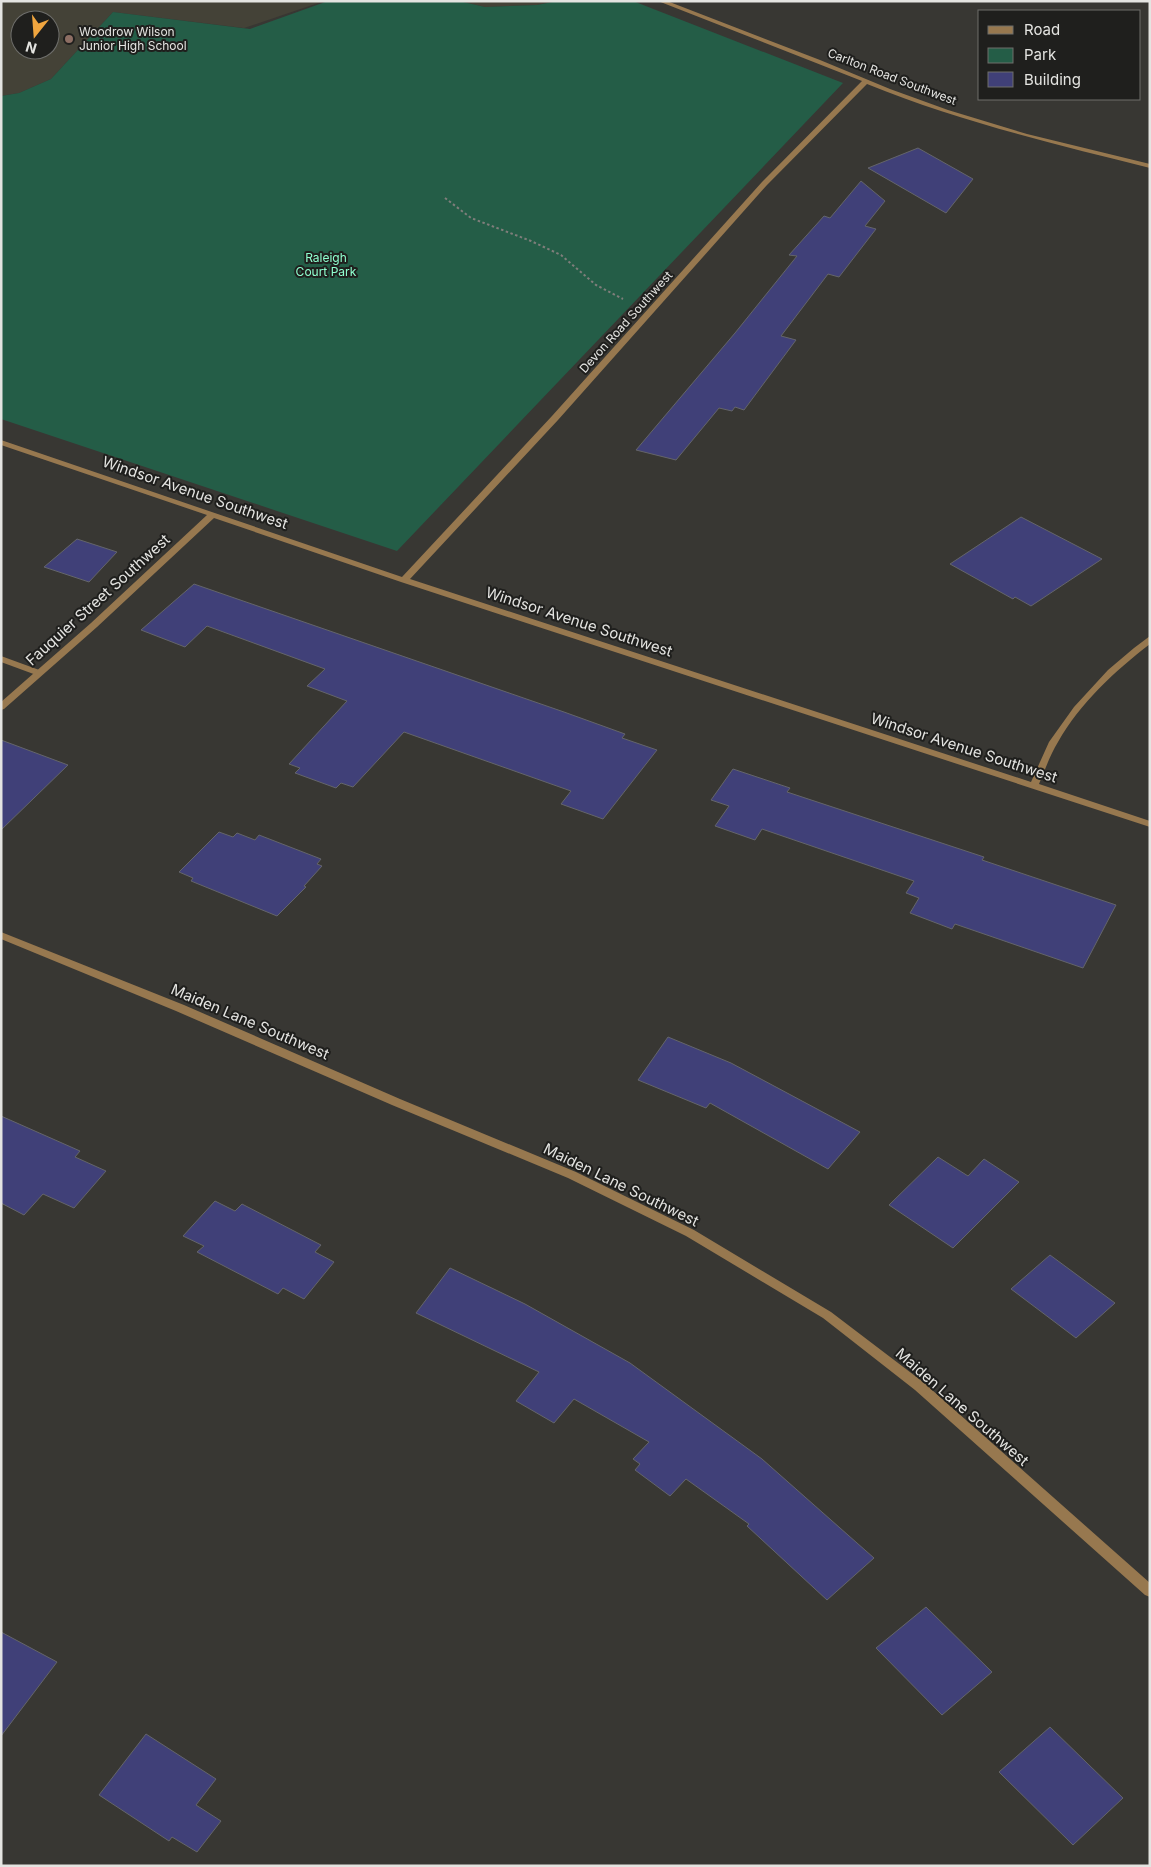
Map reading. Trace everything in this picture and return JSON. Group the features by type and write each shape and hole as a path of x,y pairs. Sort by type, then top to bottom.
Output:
{"street":[{"name":"Carlton Road Southwest","path":"661,1 946,111 1024,135 1150,166"},
{"name":"Devon Road Southwest","path":"404,580 548,427 652,309 836,109 866,81"},
{"name":"Windsor Avenue Southwest","path":"1,442 404,580 1150,824"},
{"name":"Fauquier Street Southwest","path":"1,707 94,625 213,514"},
{"path":"1034,785 1056,737 1087,695 1120,661 1150,639"},
{"path":"1,659 39,673"},
{"name":"Maiden Lane Southwest","path":"1,935 180,1008 387,1098 572,1175 690,1233 827,1315 919,1386 1150,1592"}],"path":[{"path":"444,198 464,214 482,224 534,242 561,256 597,285 622,298 652,309"}],"shaded area":[{"name":"Woodrow Wilson Junior High School","path":"1,1 324,1 244,28 113,12 51,79 19,93 1,96"},
{"path":"459,1 557,1 537,5 485,7"}],"green space":[{"name":"Raleigh Court Park","path":"328,1 459,1 485,7 537,5 557,1 633,1 843,83 397,551 1,419 1,96 19,93 51,79 113,12 250,29"}],"building":[{"path":"918,148 973,179 946,213 868,168"},
{"path":"861,181 885,201 865,226 876,229 839,277 828,274 781,336 796,340 744,410 735,407 732,411 719,408 676,460 636,450 797,256 789,255 824,216 830,218"},
{"path":"1021,517 1102,559 1031,606 1015,597 1013,599 950,564"},
{"path":"77,539 117,552 89,582 44,567"},
{"path":"194,584 564,712 625,734 622,738 657,750 603,819 561,804 571,791 404,732 353,787 341,783 336,788 295,773 300,768 289,764 347,701 307,686 325,669 207,626 185,647 141,630"},
{"path":"1,740 68,765 1,830"},
{"path":"733,769 790,788 787,792 984,857 982,860 1116,905 1083,968 955,924 952,929 910,913 919,898 906,893 914,881 762,829 755,840 715,826 729,806 711,800"},
{"path":"219,832 233,837 237,833 255,840 259,835 321,859 317,864 322,866 304,886 306,887 277,916 191,881 193,878 179,872"},
{"path":"668,1037 731,1063 860,1132 828,1169 710,1103 706,1108 638,1080"},
{"path":"1,1116 80,1151 75,1157 106,1171 74,1208 43,1194 24,1215 1,1203"},
{"path":"938,1157 968,1176 984,1159 1019,1182 953,1248 889,1205"},
{"path":"215,1201 235,1211 242,1204 321,1245 315,1252 334,1262 304,1299 283,1288 278,1294 197,1252 204,1246 183,1236"},
{"path":"1050,1255 1115,1303 1076,1338 1011,1289"},
{"path":"450,1268 525,1304 630,1363 762,1459 874,1558 827,1600 747,1526 749,1524 686,1479 670,1496 635,1470 640,1464 633,1459 649,1442 574,1399 554,1423 516,1401 539,1372 416,1313"},
{"path":"926,1607 992,1672 942,1715 876,1648"},
{"path":"1,1632 57,1662 1,1736"},
{"path":"1050,1727 1123,1798 1073,1845 999,1772"},
{"path":"146,1734 216,1779 196,1805 221,1821 197,1852 172,1837 169,1841 99,1795"}],"place":[{"name":"Woodrow Wilson Junior High School","path":"69,39"}]}
